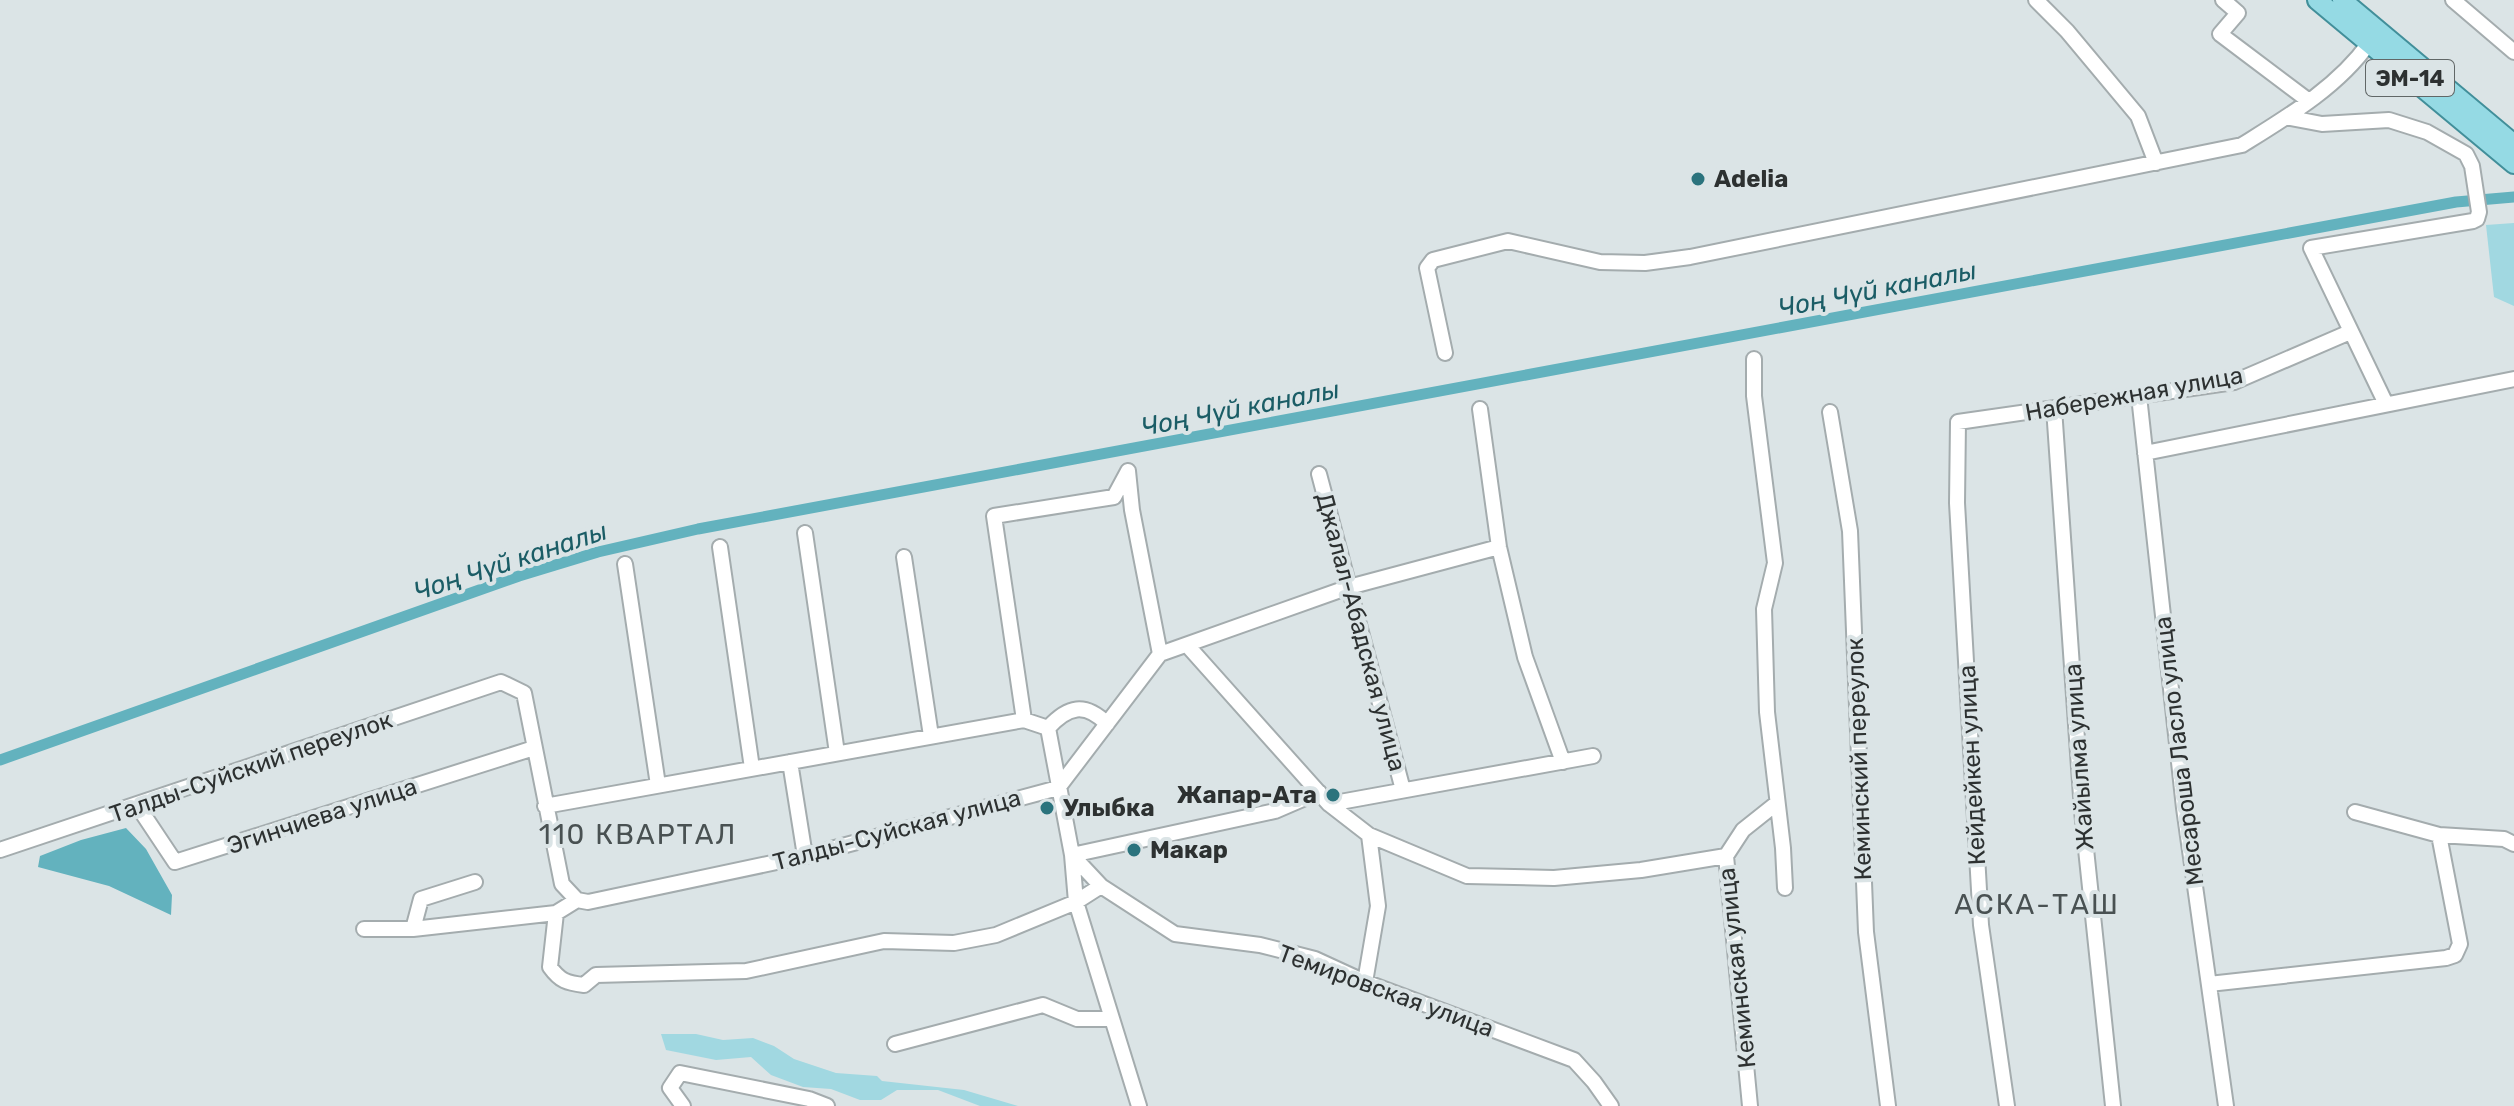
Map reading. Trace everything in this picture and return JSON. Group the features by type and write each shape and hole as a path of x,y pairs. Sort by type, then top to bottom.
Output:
{"main road":[{"name":"ЭМ-14","path":"2317,0 2511,154"},
{"name":"ЭМ-14","path":"2342,0 2511,154"}],"street":[{"path":"2036,0 2067,31 2138,116 2156,163"},
{"path":"2223,0 2238,13 2220,34 2309,101"},
{"path":"2453,0 2514,52"},
{"path":"1445,353 1427,268 1433,260 1508,241 1600,262 1645,263 1690,257 2242,145 2309,101 2357,60 2369,43"},
{"path":"2286,117 2322,124 2389,120 2427,132 2466,154 2472,166 2479,212 2477,219 2311,248 2386,404"},
{"name":"Набережная улица","path":"1958,422 2234,382 2350,332"},
{"path":"1754,359 1754,396 1775,563 1764,609 1767,712 1785,888"},
{"path":"2145,453 2514,379"},
{"name":"Месароша Ласло улица","path":"2139,396 2184,808 2226,1106"},
{"name":"Жайылма улица","path":"2054,408 2082,811 2113,1106"},
{"path":"1480,409 1499,547 1525,657 1563,762"},
{"name":"Кеминский переулок","path":"1830,412 1850,531 1866,932 1888,1106"},
{"name":"Кейдейкен улица","path":"1958,422 1957,503 1981,925 2007,1106"},
{"path":"1024,720 994,516 1114,497 1128,471 1132,510 1160,654"},
{"name":"Джалал-Абадская улица","path":"1319,474 1403,790"},
{"path":"805,533 837,753"},
{"path":"720,547 752,768"},
{"path":"1058,788 1160,654 1349,587 1499,547"},
{"path":"904,557 931,736"},
{"path":"625,564 658,785"},
{"path":"1187,645 1329,804 1369,835 1467,876 1554,878 1641,870 1726,856"},
{"name":"Талды-Суйский переулок","path":"0,850 501,682 524,693 534,748"},
{"path":"1048,728 1062,713 1077,709 1096,713 1107,724"},
{"path":"545,806 1024,720 1048,728"},
{"path":"1048,728 1072,855 1076,902 1139,1106"},
{"path":"534,748 562,884 577,900"},
{"name":"Эгинчиева улица","path":"137,805 175,862 534,748"},
{"path":"1329,804 1593,756"},
{"path":"790,762 805,856"},
{"name":"Талды-Суйская улица","path":"364,929 413,929 556,913 577,900 588,902 805,856 1058,788"},
{"path":"1072,855 1275,811 1319,792"},
{"name":"Кеминская улица","path":"1750,1106 1726,856 1743,830 1777,803"},
{"path":"2355,812 2439,835 2504,839 2514,844"},
{"path":"1365,982 1378,906 1369,835"},
{"path":"2209,984 2455,955 2460,944 2439,835"},
{"name":"Темировская улица","path":"1072,855 1101,886 1175,934 1260,945 1315,959 1365,982 1574,1060 1611,1106"},
{"path":"413,929 421,899 475,882"},
{"path":"556,913 550,967 559,979 569,984 584,985 596,975 746,971 884,941 954,943 996,935 1076,902 1101,886"},
{"path":"895,1044 1043,1005 1077,1019 1112,1019"},
{"path":"683,1106 670,1088 680,1073 809,1099 827,1106"}],"shaded area":[{"path":"2514,223 2514,306 2494,297 2486,225"},
{"path":"126,828 146,849 172,895 171,915 109,886 38,867 40,856 81,840"},
{"path":"661,1034 696,1034 723,1040 753,1038 774,1046 794,1059 836,1073 877,1076 882,1081 964,1090 1018,1106 980,1106 938,1090 897,1090 881,1100 860,1100 831,1089 803,1087 771,1075 751,1057 716,1060 666,1050"}],"waterway":[{"name":"Чоң Чүй каналы","path":"0,760 519,576 598,552 698,529 2456,202 2514,197"}],"place":[{"name":"Adelia","path":"1698,179"},
{"name":"Жапар-Ата","path":"1333,795"},
{"name":"Улыбка","path":"1047,808"},
{"name":"Макар","path":"1134,850"}],"district":[{"name":"110 КВАРТАЛ","path":"638,834"},
{"name":"АСКА-ТАШ","path":"2037,904"}]}
